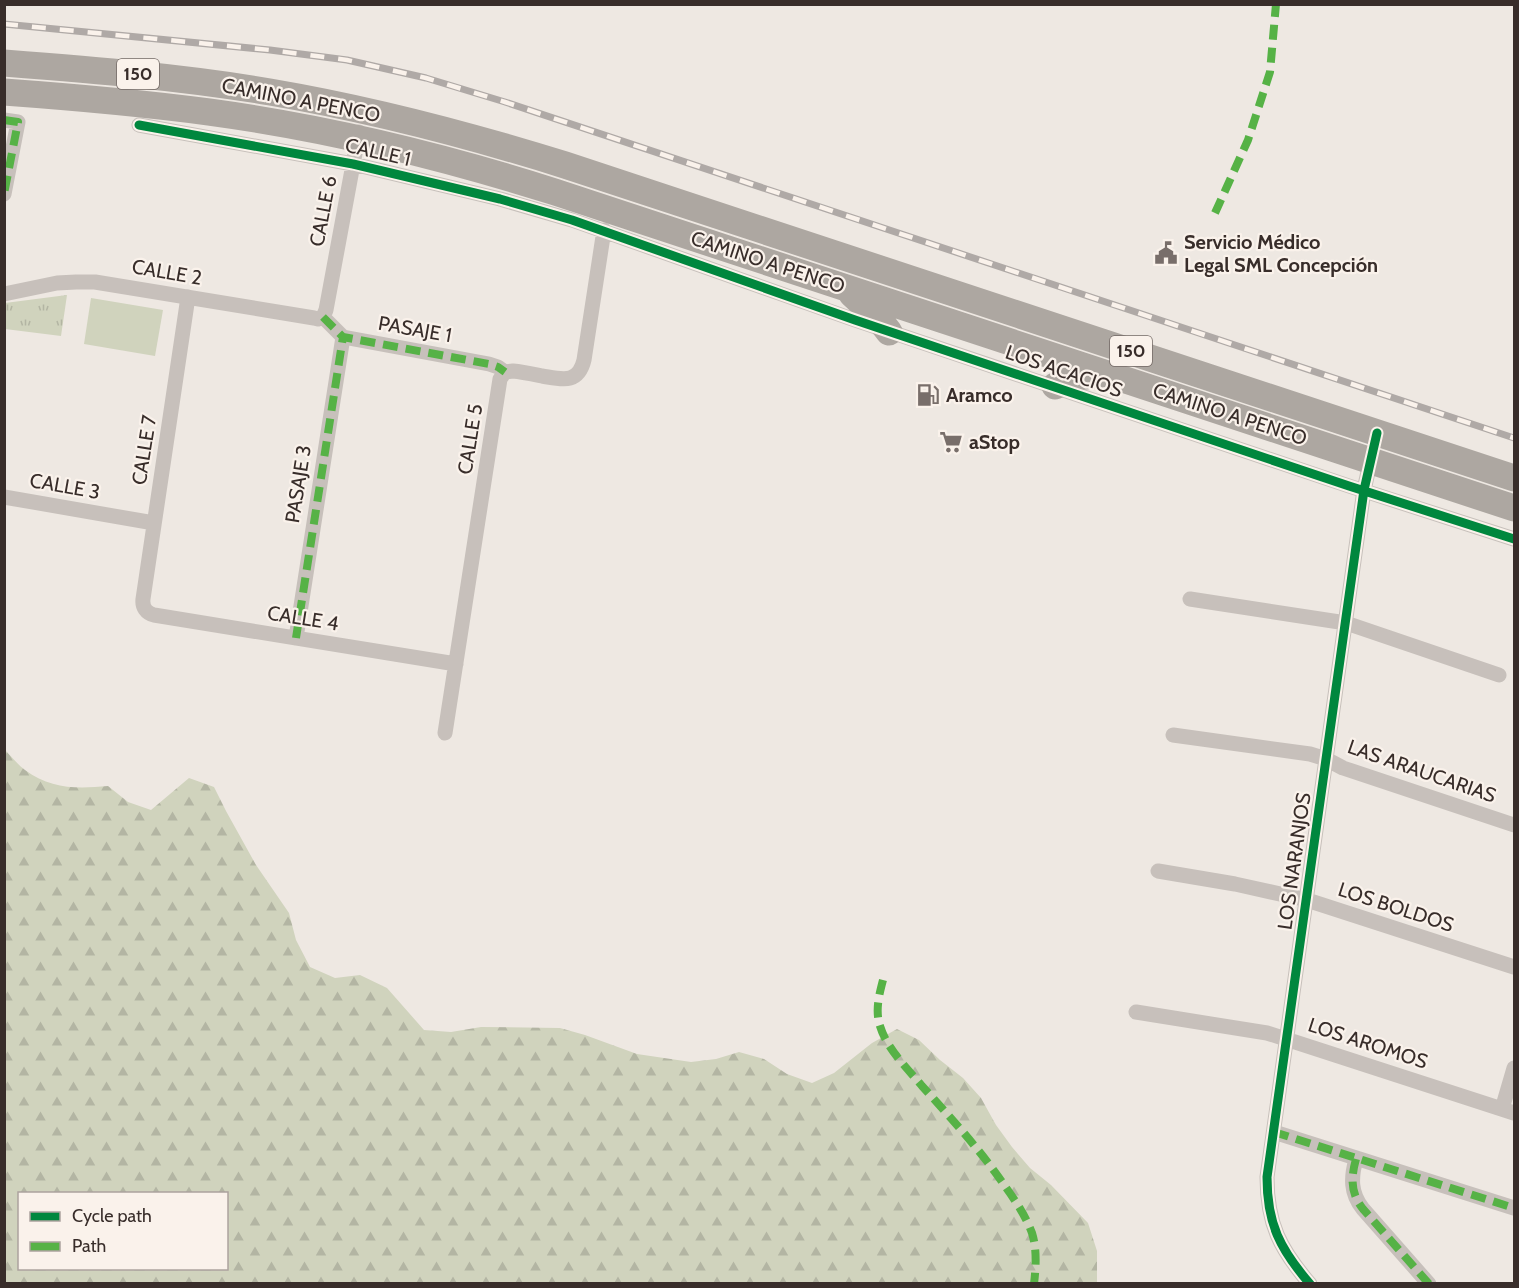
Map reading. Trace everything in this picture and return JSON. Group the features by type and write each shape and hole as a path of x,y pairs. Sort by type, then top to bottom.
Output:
{"highway":[{"name":"CAMINO A PENCO","path":"4,63 102,70 205,82 364,111 454,132 565,165 1515,478"},
{"name":"CAMINO A PENCO","path":"4,92 209,112 276,123 356,151 452,161 842,286 1515,508"},
{"path":"842,286 867,307 889,332"},
{"path":"1055,386 1077,377 1112,375"}],"street":[{"name":"CALLE 6","path":"323,317 364,111"},
{"path":"4,194 11,121"},
{"name":"CALLE 1","path":"139,125 356,151 500,200 604,230"},
{"path":"505,372 513,370 564,379 574,376 581,369 604,230"},
{"name":"LOS ACACIOS","path":"604,230 889,332 1515,539"},
{"name":"CALLE 2","path":"4,294 57,283 106,283 318,319 323,317"},
{"name":"CALLE 7","path":"145,609 143,599 188,297"},
{"path":"323,317 343,337"},
{"name":"PASAJE 1","path":"343,337 489,364 505,372"},
{"name":"PASAJE 3","path":"296,638 343,337"},
{"name":"CALLE 5","path":"445,733 500,379 505,372"},
{"name":"LOS NARANJOS","path":"1310,1284 1287,1256 1275,1232 1269,1205 1267,1177 1364,490 1377,433"},
{"name":"CALLE 3","path":"4,497 154,523"},
{"path":"1190,599 1346,623 1499,675"},
{"name":"CALLE 4","path":"145,609 154,615 456,664"},
{"name":"LAS ARAUCARIAS","path":"1173,735 1310,754 1343,768 1515,825"},
{"name":"LOS BOLDOS","path":"1158,871 1235,884 1306,900 1515,967"},
{"name":"LOS AROMOS","path":"1136,1011 1267,1033 1508,1111"},
{"path":"1508,1111 1515,1068"},
{"path":"1274,1132 1515,1208"},
{"path":"1356,1159 1352,1181 1356,1200 1429,1284"}],"green space":[{"path":"67,295 61,336 5,329 5,303"},
{"path":"91,298 163,310 155,356 84,344"},
{"path":"4,749 25,770 44,781 75,787 108,786 128,802 151,810 189,778 214,787 256,865 289,913 296,940 310,967 335,978 360,975 387,988 424,1030 451,1032 481,1027 560,1028 637,1054 691,1062 716,1059 739,1052 764,1059 787,1074 812,1083 834,1073 872,1043 897,1029 919,1040 963,1078 981,1098 996,1125 1030,1168 1051,1185 1088,1223 1097,1251 1097,1283 5,1283"}],"railway":[{"path":"4,24 270,50 347,60 426,78 505,102 1514,438"}],"marked path":[{"path":"1215,213 1248,140 1270,72 1276,4"},
{"path":"4,120 18,122 4,194"},
{"path":"323,317 343,337 489,364 505,372"},
{"path":"296,638 343,337"},
{"path":"883,980 878,1009 879,1020 887,1043 987,1162 1021,1210 1034,1239 1036,1258 1034,1284"},
{"path":"1274,1132 1514,1208"},
{"path":"1356,1159 1353,1185 1359,1203 1429,1284"}],"cycle path":[{"path":"139,125 353,164 500,199 572,220 855,320 1514,539"},
{"path":"1310,1284 1277,1235 1270,1209 1267,1177 1364,490 1377,433"}],"place":[{"name":"Servicio Médico Legal SML Concepción","path":"1166,253"},
{"name":"Aramco","path":"928,395"},
{"name":"aStop","path":"951,442"}]}
